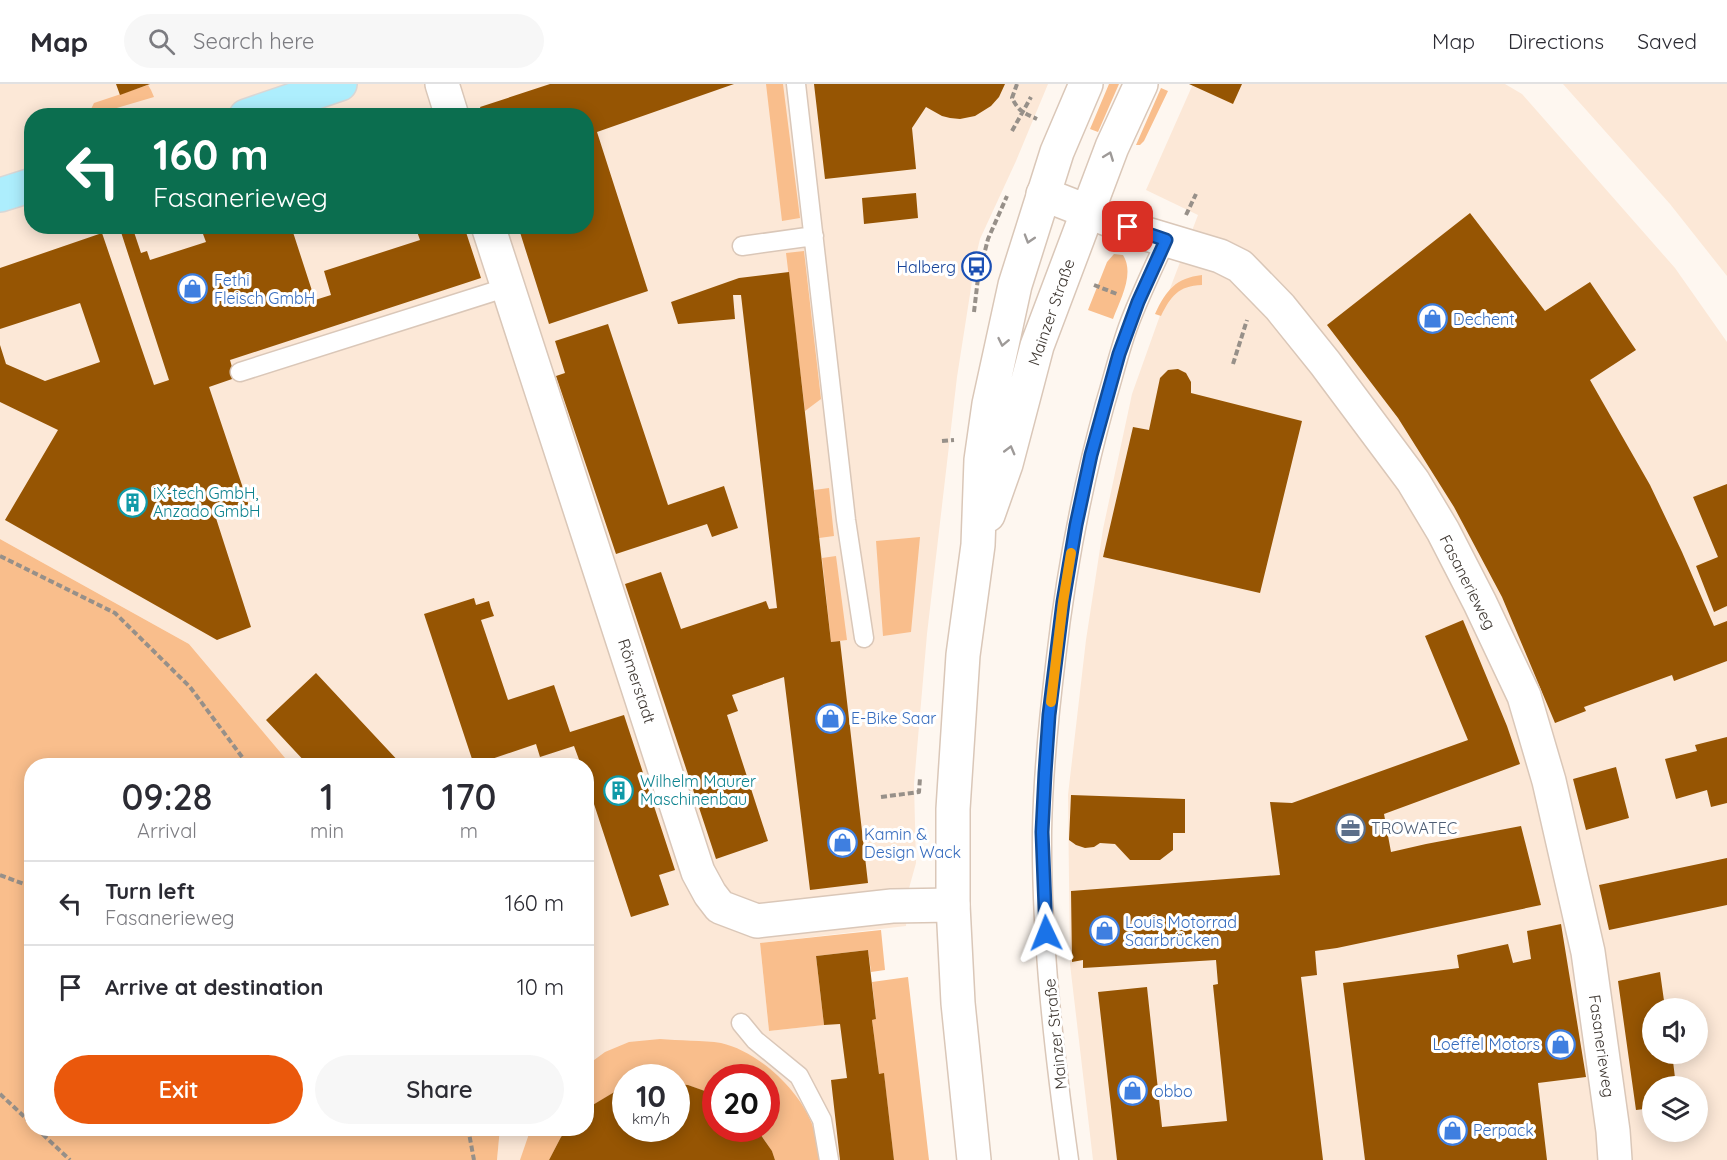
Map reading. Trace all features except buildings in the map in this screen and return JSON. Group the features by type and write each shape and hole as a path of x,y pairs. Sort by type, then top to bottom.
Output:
{"main road":[{"path":"270,108 340,84"},
{"path":"0,195 24,188"}],"street":[{"path":"442,84 450,108"},
{"name":"Mainzer Straße","path":"974,1160 958,1003 952,904 953,808 963,656 978,545 981,460 989,404 1016,285 1057,152 1086,84"},
{"name":"Mainzer Straße","path":"978,545 1006,464 1038,346 1112,147 1141,84"},
{"name":"Fasanerieweg","path":"1043,194 1166,240 1220,256 1240,266 1280,307 1325,363 1413,481 1443,531 1524,696 1549,781 1588,952 1615,1160"},
{"name":"Römerstadt","path":"491,234 698,872 710,894 720,907 757,921 892,906 952,904"}],"lane":[{"path":"796,84 846,520 864,638"},
{"path":"742,246 814,236"},
{"name":"Mainzer Straße","path":"1070,1160 1050,997 1046,933 1042,832 1049,715 1063,602 1091,455 1125,335 1166,240"},
{"path":"240,372 508,287"},
{"path":"741,1023 755,1040 799,1076 822,1120 829,1160"}],"path":[{"path":"1017,84 1012,98 1017,107 1023,113 1041,121"},
{"path":"1012,131 1031,97"},
{"path":"1188,210 1196,194"},
{"path":"1233,364 1246,326"},
{"path":"0,556 115,613 190,687 243,758"},
{"path":"881,797 919,792"},
{"path":"0,875 24,884"},
{"path":"0,1094 24,1116"},
{"path":"44,1136 70,1160"},
{"path":"470,1136 474,1160"}],"shaded area":[{"path":"0,84 1048,84 980,239 976,256 957,377 927,634 914,784 916,863 908,892 906,926 760,943 769,1031 876,1019 929,1160 497,1160 499,1136 594,1136 594,758 285,758 189,644 0,539"},
{"path":"766,84 783,84 800,218 782,221"},
{"path":"1109,84 1119,84 1098,132 1090,129"},
{"path":"1193,84 1505,84 1522,94 1675,268 1727,342 1727,1160 1093,1160 1070,964 1068,795 1086,640 1103,529 1132,394 1198,215 1146,190"},
{"path":"1563,84 1727,84 1727,276 1670,204"},
{"path":"148,85 154,97 117,108 92,108 94,103"},
{"path":"1161,88 1168,91 1144,141 1136,145"},
{"path":"804,251 821,399 805,411 786,253"},
{"path":"1114,254 1123,255 1126,262 1127,279 1113,319 1088,310 1107,262"},
{"path":"1202,275 1202,285 1187,287 1176,293 1161,316 1155,314 1163,298 1179,282"},
{"path":"829,488 834,536 819,538 814,490"},
{"path":"920,537 911,632 883,636 876,541"},
{"path":"0,539 189,644 285,758 24,758 24,1136 499,1136 497,1160 0,1160"},
{"path":"836,556 847,640 831,642 822,558"},
{"path":"881,930 885,970 871,972 868,950 816,956 824,1025 769,1031 760,943"},
{"path":"908,977 929,1160 894,1160 884,1074 879,1074 872,1020 876,1019 872,982"},
{"path":"660,1039 707,1041 735,1047 763,1064 702,1064 702,1090 690,1086 690,1064 612,1064 612,1093 594,1105 594,1060 605,1052 629,1042"},
{"path":"780,1078 806,1111 821,1160 775,1160 766,1142 780,1142"},
{"path":"528,1136 562,1136 549,1160 520,1160"}],"slow traffic":[{"path":"1051,702 1071,553"}],"place":[{"name":"Halberg","path":"977,267"},
{"name":"Fethi Fleisch GmbH","path":"193,289"},
{"name":"Dechent","path":"1432,319"},
{"name":"iX-tech GmbH, Anzado GmbH","path":"132,502"},
{"name":"E-Bike Saar","path":"830,718"},
{"name":"Wilhelm Maurer Maschinenbau","path":"619,790"},
{"name":"TROWATEC","path":"1350,828"},
{"name":"Kamin & Design Wack","path":"843,843"},
{"name":"Louis Motorrad Saarbrücken","path":"1104,931"},
{"name":"Loeffel Motors","path":"1561,1044"},
{"name":"obbo","path":"1133,1091"},
{"name":"Perpack","path":"1452,1130"}],"route":[{"path":"1046,933 1042,832 1049,715 1063,602 1076,525 1091,455 1119,354 1138,302 1166,240 1128,227"}]}
